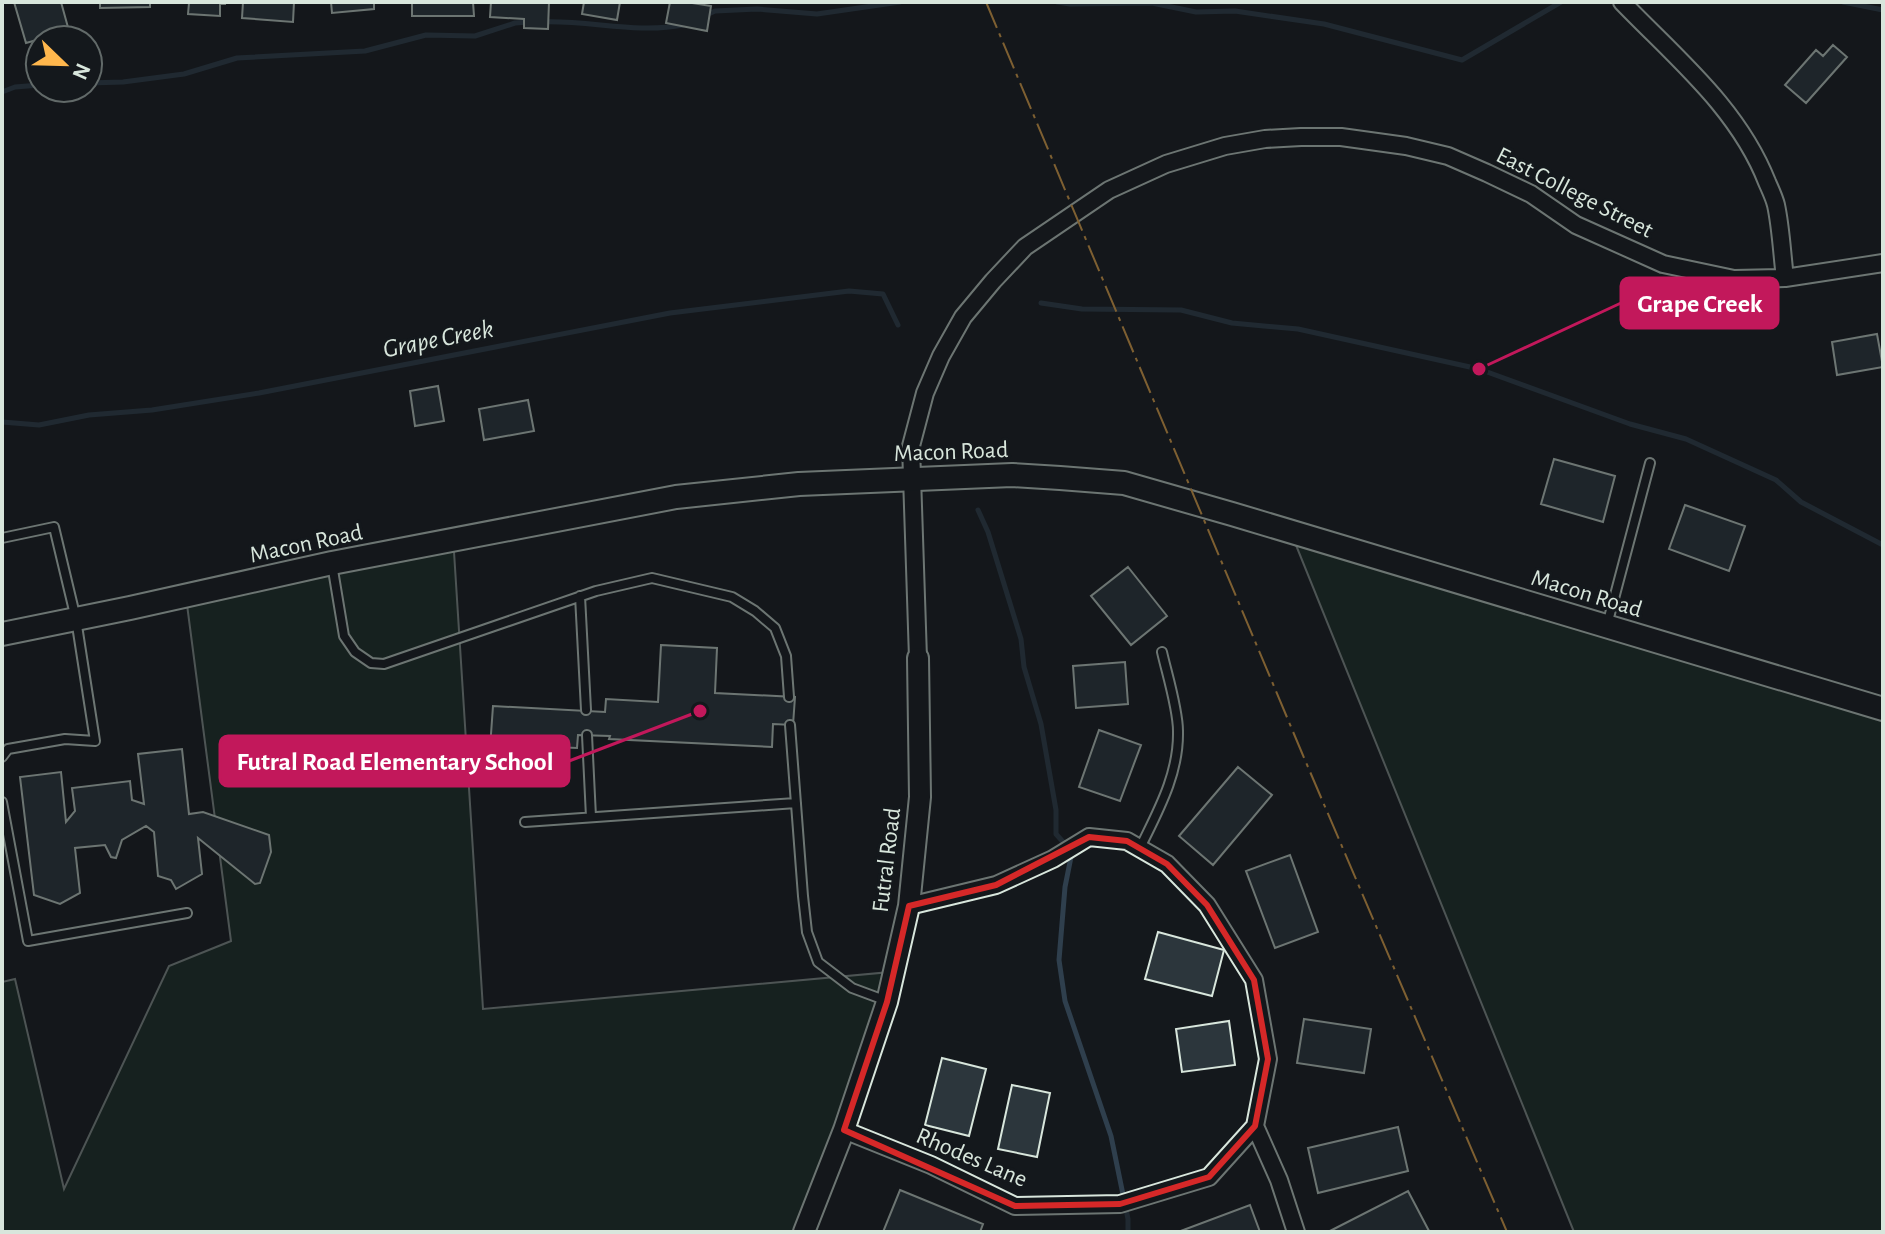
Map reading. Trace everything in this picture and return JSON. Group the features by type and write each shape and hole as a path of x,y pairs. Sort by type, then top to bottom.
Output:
{"main road":[{"name":"Macon Road","path":"2,634 332,563 676,497 799,484 1012,475 1124,483 1883,709"}],"street":[{"path":"1622,2 1727,110 1745,137 1776,203 1785,278"},
{"name":"East College Street","path":"911,478 911,446 916,422 941,356 963,317 1025,247 1109,190 1166,164 1225,146 1265,139 1341,137 1406,146 1448,156 1531,194 1576,225 1663,264 1734,279 1785,278 1883,263"},
{"name":"Futral Road","path":"804,1232 844,1130 887,1002 909,906 920,797 911,478"},
{"path":"909,906 996,885 1053,859 1089,837 1127,841 1167,864 1207,905 1254,980 1268,1059 1255,1126 1279,1180 1296,1232"},
{"name":"Rhodes Lane","path":"844,1130 931,1165 1015,1206 1120,1204 1209,1177 1255,1126"}],"lane":[{"path":"1607,626 1650,463"},
{"path":"2,538 54,527 76,619 95,741 50,741 8,749 2,757"},
{"path":"332,563 344,636 355,652 371,663 384,664 580,596 652,578 732,597 775,628 786,656 789,697"},
{"path":"580,596 586,710"},
{"path":"1140,849 1166,795 1177,757 1178,728 1162,652"},
{"path":"790,725 807,932 818,962 852,988 887,1002"},
{"path":"587,735 591,817"},
{"path":"2,802 28,941 187,913"},
{"path":"525,822 796,803"}],"highlighted area":[{"path":"1089,837 1127,841 1167,864 1207,905 1254,980 1268,1059 1255,1126 1209,1177 1120,1204 1015,1206 844,1130 887,1002 909,906 996,885"}],"green space":[{"path":"1285,518 1883,697 1883,1232 1574,1232"},
{"path":"453,536 483,1009 891,972 797,1232 2,1232 2,982 15,979 64,1189 169,966 231,941 186,597"}],"building":[{"path":"14,2 61,2 67,24 24,24 24,36"},
{"path":"100,2 150,2 150,7 100,8"},
{"path":"166,2 225,4 220,4 220,16 188,14 189,3"},
{"path":"243,2 294,2 293,22 242,18"},
{"path":"331,2 374,2 374,9 332,13"},
{"path":"412,2 473,2 474,16 412,16"},
{"path":"491,2 549,2 548,29 524,28 524,19 490,17"},
{"path":"584,2 620,2 617,20 582,14"},
{"path":"670,2 711,6 707,31 666,23"},
{"path":"1833,45 1847,57 1806,103 1785,85 1816,50 1823,56"},
{"path":"1877,334 1883,367 1837,375 1832,342"},
{"path":"438,386 444,421 415,426 410,391"},
{"path":"528,400 534,431 484,440 479,409"},
{"path":"1554,459 1615,476 1603,522 1541,504"},
{"path":"1685,505 1745,526 1729,571 1669,549"},
{"path":"1128,567 1167,616 1131,645 1091,596"},
{"path":"661,645 717,648 715,693 795,697 793,725 773,724 772,747 578,735 577,748 554,747 552,777 508,775 509,749 490,748 493,706 605,712 606,699 658,702"},
{"path":"1125,662 1128,704 1076,708 1073,666"},
{"path":"1099,730 1141,745 1120,801 1079,787"},
{"path":"182,749 189,814 203,812 269,835 271,852 260,883 255,884 198,838 202,874 176,889 171,880 158,876 154,832 146,826 122,840 116,858 111,857 105,845 75,848 80,893 60,904 34,895 20,777 61,772 66,822 75,811 72,788 130,781 132,800 144,804 138,754"},
{"path":"1238,767 1272,795 1213,865 1179,836"},
{"path":"1290,855 1318,932 1275,948 1246,871"},
{"path":"1158,932 1224,950 1212,996 1145,979"},
{"path":"1304,1019 1371,1029 1364,1073 1297,1063"},
{"path":"1229,1021 1235,1065 1182,1072 1176,1029"},
{"path":"942,1058 986,1069 969,1136 925,1125"},
{"path":"1012,1085 1050,1093 1037,1157 998,1149"},
{"path":"1398,1127 1408,1171 1318,1193 1308,1148"},
{"path":"900,1190 983,1224 980,1232 883,1232"},
{"path":"1408,1191 1429,1231 1328,1232"},
{"path":"1250,1205 1260,1232 1178,1232"}],"waterway":[{"path":"704,16 715,11 757,9 817,14 900,2"},
{"path":"1057,2 1152,3 1196,12 1235,11 1324,24 1462,60 1561,2"},
{"path":"1843,2 1883,10"},
{"path":"104,83 184,74 237,58 365,51 426,35 475,36 528,22"},
{"path":"542,22 648,28 683,25"},
{"path":"2,92 24,86"},
{"name":"Grape Creek","path":"2,422 39,425 89,415 152,410 259,393 670,313 849,291 883,294 898,325"},
{"name":"Grape Creek","path":"1041,303 1082,309 1181,310 1232,323 1298,329 1479,369 1630,424 1686,439 1776,480 1801,502 1883,545"},
{"path":"978,510 988,532 1021,639 1024,667 1041,724 1056,810 1056,834 1072,852 1065,887 1059,960 1065,1001 1111,1136 1128,1232"}],"power":[{"path":"986,2 1507,1232"}],"place":[{"name":"Grape Creek","path":"1479,369"},
{"name":"Futral Road Elementary School","path":"700,711"}]}
